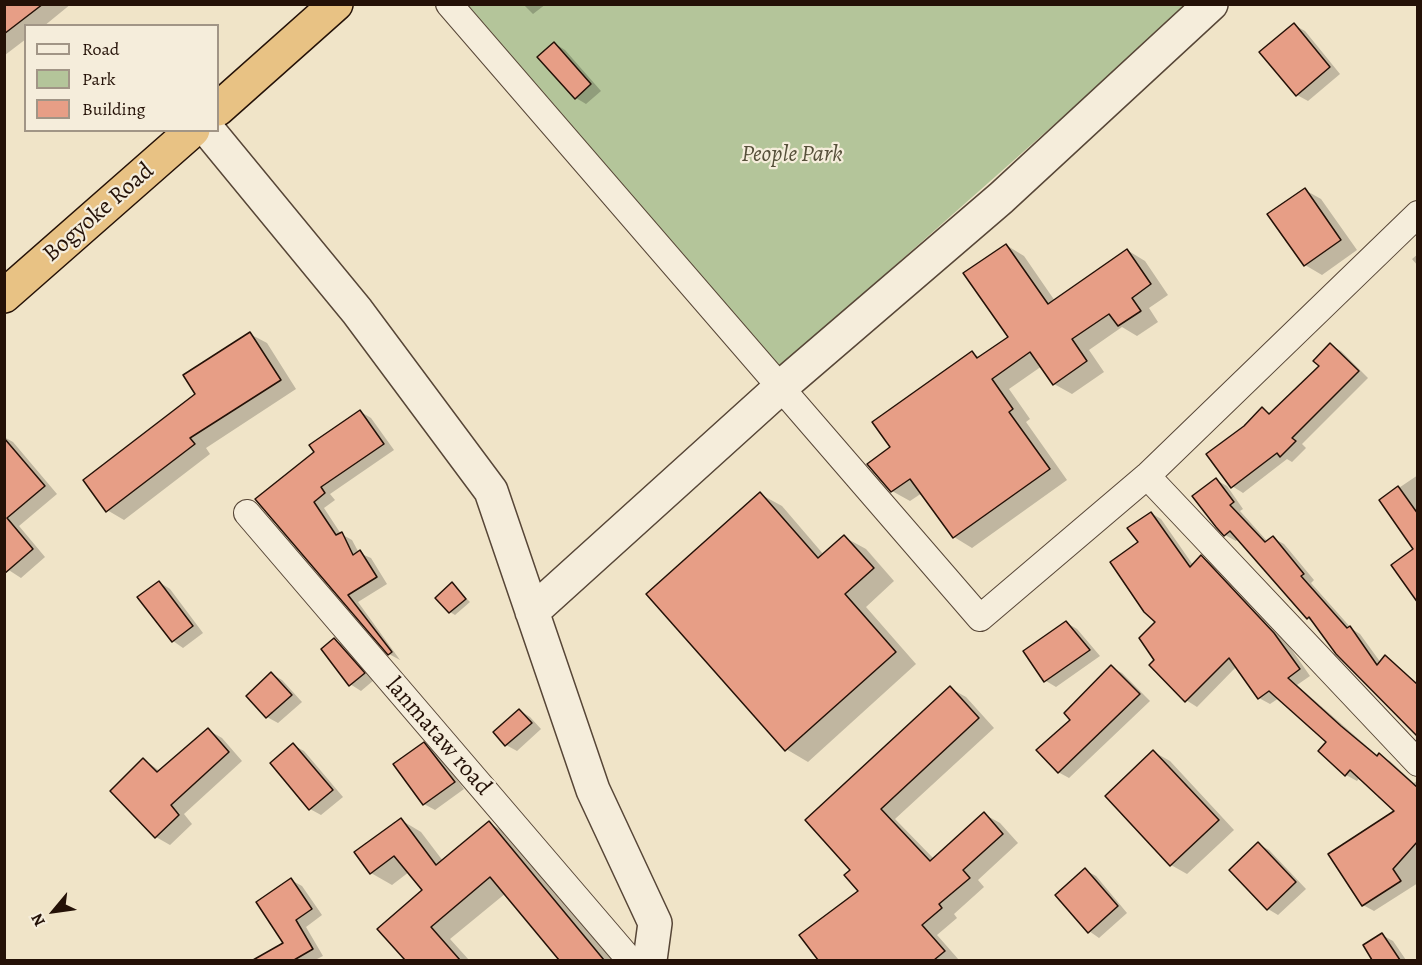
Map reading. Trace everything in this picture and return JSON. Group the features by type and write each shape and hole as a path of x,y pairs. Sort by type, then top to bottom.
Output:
{"highway":[{"path":"219,108 336,4"},
{"name":"Bogyoke Road","path":"4,296 191,132"}],"street":[{"path":"449,4 980,618 1147,476 1418,214"},
{"path":"532,612 782,387 1001,198 1211,4"},
{"path":"210,132 357,311 491,491 593,790 655,923 650,960"},
{"path":"1147,476 1418,763"},
{"name":"lanmataw road","path":"247,513 630,960"}],"green space":[{"name":"People Park","path":"464,5 1189,5 777,370"}],"building":[{"path":"4,4 43,4 4,34"},
{"path":"1294,23 1330,67 1296,96 1259,52"},
{"path":"554,42 591,84 575,99 537,57"},
{"path":"1305,188 1341,240 1304,266 1267,214"},
{"path":"1006,244 1048,304 1127,249 1151,284 1132,298 1141,311 1118,326 1109,314 1072,339 1087,361 1053,385 1030,352 992,379 1013,409 1009,412 1050,469 953,538 910,479 891,492 867,464 890,447 872,422 972,351 977,358 1008,337 963,273"},
{"path":"250,332 281,380 190,438 195,444 106,512 83,480 195,394 183,375"},
{"path":"1330,343 1359,371 1292,438 1296,441 1280,457 1277,453 1231,488 1206,454 1244,426 1262,407 1269,414 1319,366 1313,361"},
{"path":"360,410 384,444 321,487 325,493 314,502 336,535 342,532 353,555 360,550 377,577 348,595 392,652 388,655 255,499 314,452 309,445"},
{"path":"4,438 45,486 7,518 33,549 4,574"},
{"path":"1216,478 1234,502 1230,505 1265,542 1273,536 1304,574 1301,576 1347,628 1350,626 1377,665 1385,655 1418,685 1418,737 1336,654 1309,617 1307,619 1230,531 1224,536 1216,527 1192,496"},
{"path":"1398,486 1418,514 1418,603 1391,565 1413,549 1379,500"},
{"path":"760,492 818,558 844,535 874,568 845,594 896,652 785,751 646,594"},
{"path":"1151,512 1190,567 1201,555 1274,633 1300,669 1288,678 1341,726 1377,756 1379,753 1418,788 1418,841 1393,869 1401,881 1362,906 1328,854 1394,811 1350,770 1345,776 1318,751 1326,742 1269,691 1258,699 1229,658 1185,702 1149,665 1154,660 1139,638 1155,622 1144,612 1110,562 1138,542 1127,528"},
{"path":"159,581 193,626 172,642 137,597"},
{"path":"452,582 466,599 449,613 435,598"},
{"path":"1066,621 1090,650 1044,682 1023,651"},
{"path":"334,638 365,673 349,686 321,649"},
{"path":"1111,665 1140,694 1058,773 1036,750 1070,720 1064,713"},
{"path":"271,672 292,695 266,718 246,696"},
{"path":"950,686 979,718 881,809 930,861 984,812 1003,834 963,870 970,878 939,904 942,908 922,925 945,951 934,960 818,960 799,935 858,891 844,875 850,870 805,820"},
{"path":"519,709 532,723 505,746 493,732"},
{"path":"208,728 229,752 171,805 179,815 155,838 110,791 143,758 157,772"},
{"path":"424,742 455,782 423,805 393,764"},
{"path":"293,743 333,790 309,810 270,763"},
{"path":"1153,750 1219,820 1170,866 1105,796"},
{"path":"401,818 436,865 489,821 604,960 559,960 490,877 431,927 460,960 405,960 377,929 422,890 394,856 370,874 354,852"},
{"path":"1258,842 1296,882 1267,910 1229,870"},
{"path":"1085,868 1118,906 1088,933 1055,895"},
{"path":"291,878 312,909 296,920 313,949 294,960 253,960 283,943 256,902"},
{"path":"1382,933 1400,960 1372,960 1363,945"}]}
